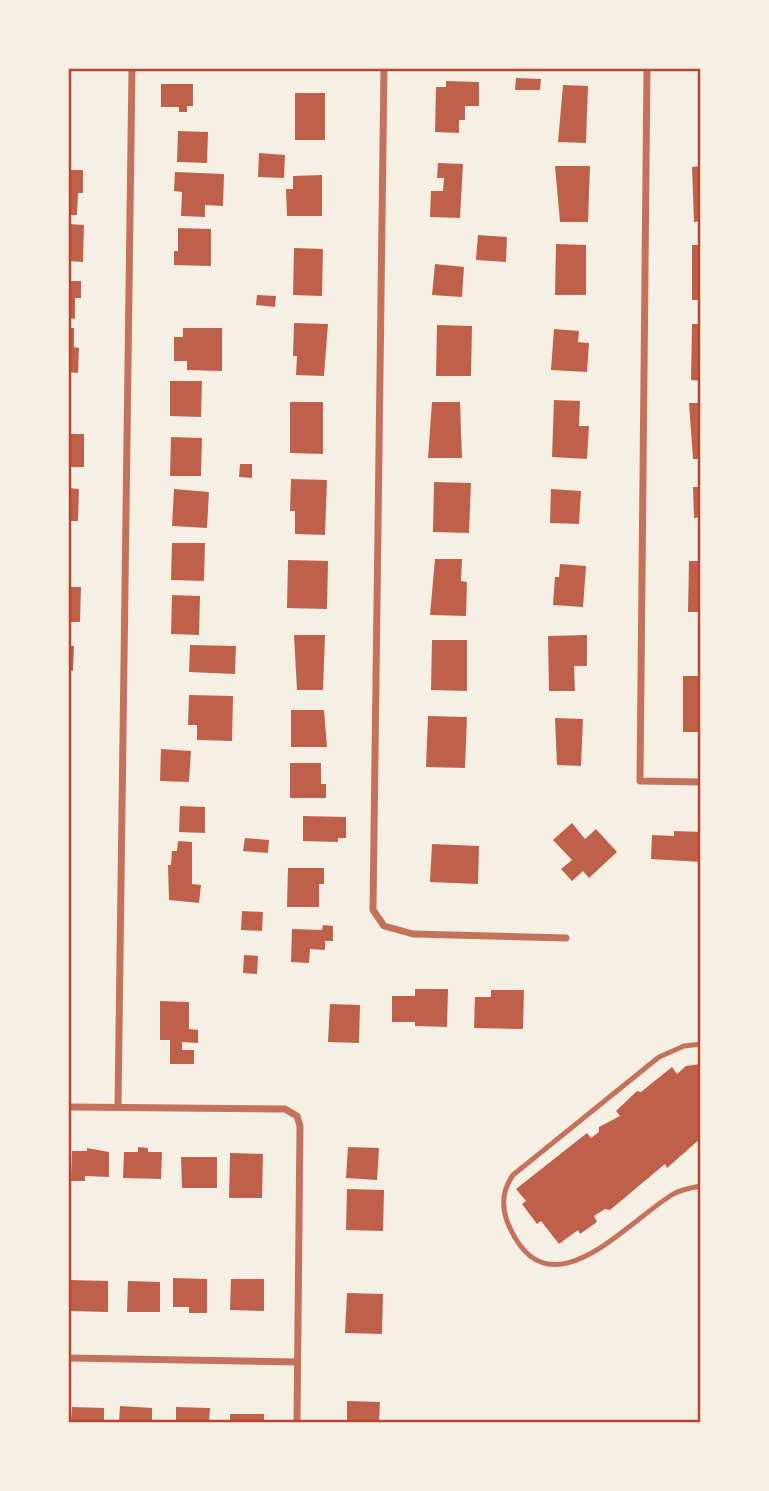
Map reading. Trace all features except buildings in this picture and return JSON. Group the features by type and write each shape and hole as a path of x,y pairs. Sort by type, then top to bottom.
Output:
{"street":[{"path":"118,1107 131,68"},
{"path":"384,68 373,910 384,926 413,934 566,938"},
{"path":"647,68 640,781 701,782"},
{"path":"68,1107 285,1109 295,1114 300,1126 297,1423"},
{"path":"68,1358 297,1362"}],"lane":[{"path":"701,1044 677,1049 659,1057 513,1175 507,1184 503,1201 508,1222 527,1251 539,1260 562,1265 590,1256 670,1196 701,1186"}]}
